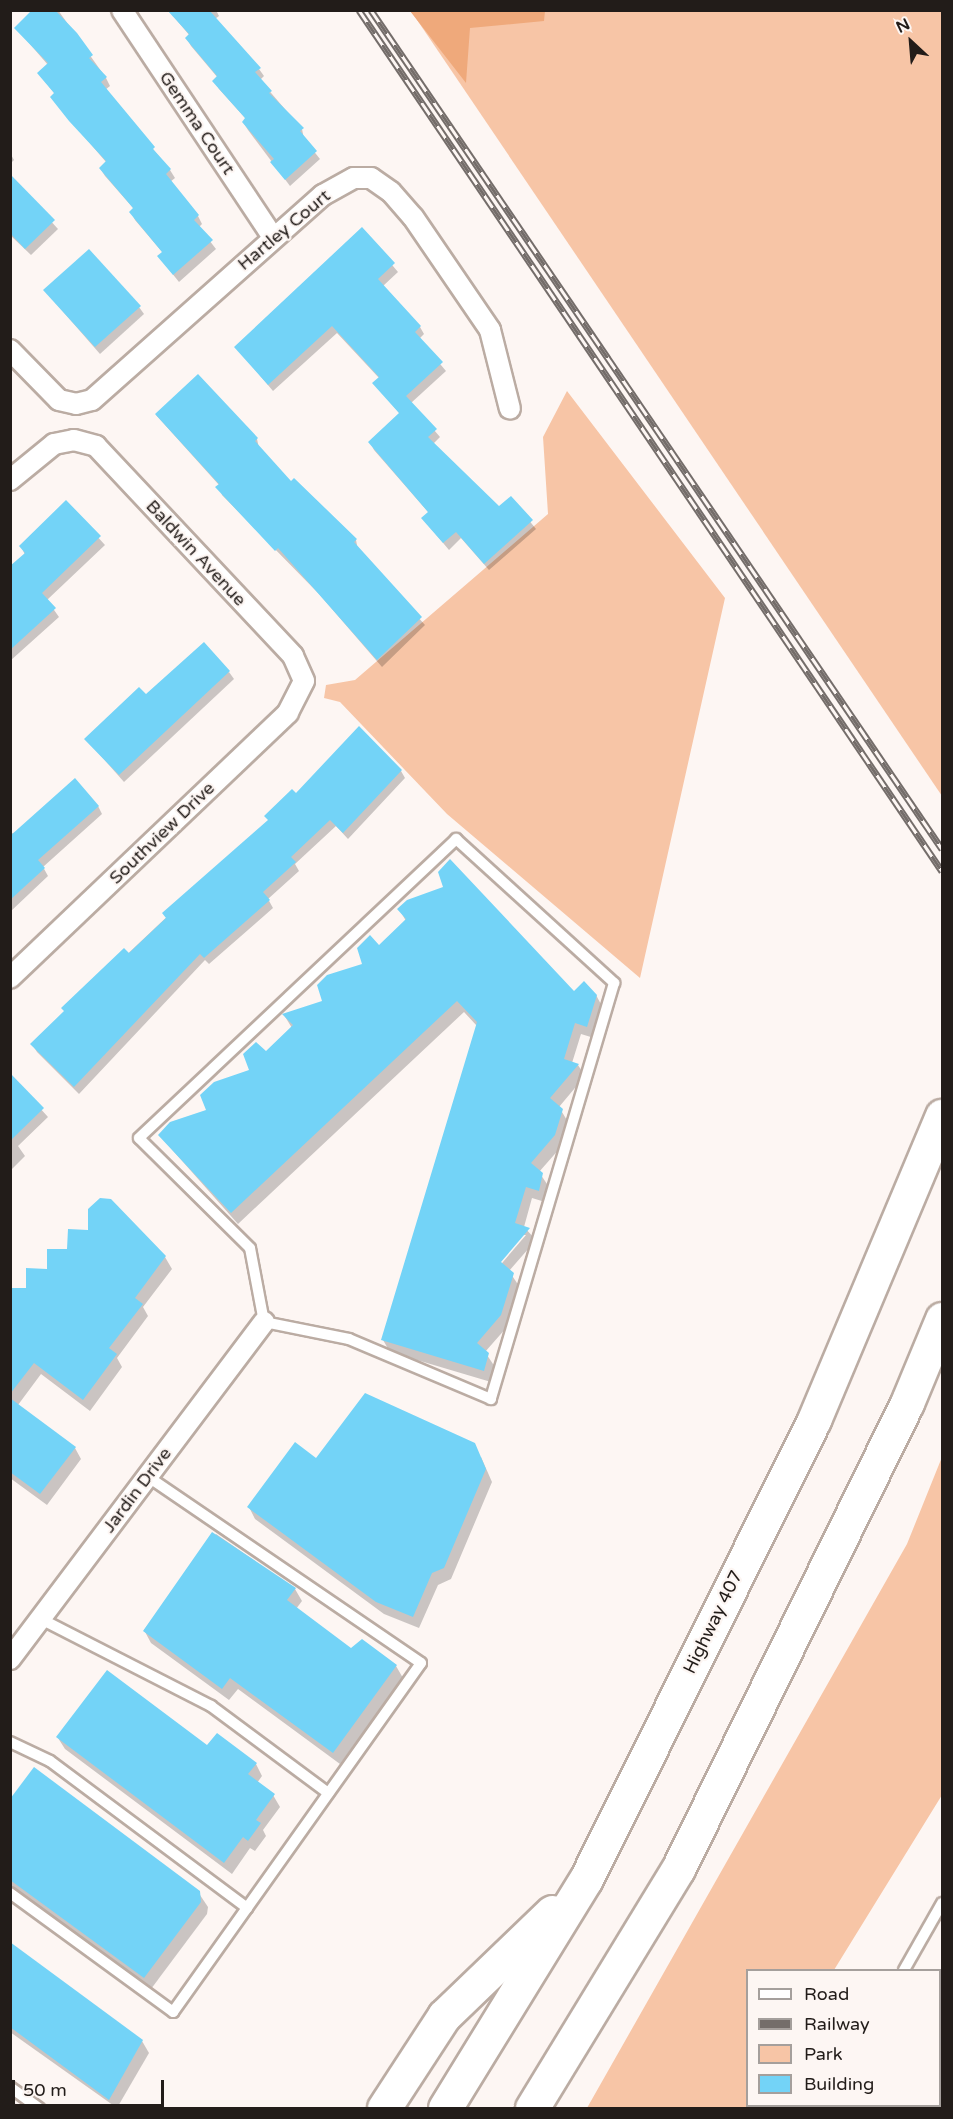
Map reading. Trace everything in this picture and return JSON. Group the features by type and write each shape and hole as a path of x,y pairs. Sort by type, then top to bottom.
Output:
{"highway":[{"name":"Highway 407","path":"445,2109 586,1879 814,1420 942,1116"},
{"path":"532,2109 678,1869 908,1403 942,1319"},
{"path":"384,2109 444,2016 586,1879"}],"street":[{"name":"Gemma Court","path":"122,10 272,236"},
{"name":"Hartley Court","path":"10,350 59,400 76,404 107,391 272,236 322,195 354,177 371,178 391,192 413,217 490,330 510,409"},
{"name":"Baldwin Avenue","path":"10,480 41,452 74,440 96,446 293,656 304,681"},
{"name":"Southview Drive","path":"10,978 288,713 304,681"},
{"name":"Jardin Drive","path":"10,1659 264,1322"}],"lane":[{"path":"456,839 615,983 491,1399 349,1339 264,1322 250,1248 139,1138 456,839"},
{"path":"10,1893 173,2012 421,1663 147,1476"},
{"path":"41,1619 211,1706 328,1793"},
{"path":"10,1742 50,1761 247,1908"},
{"path":"905,1969 942,1903"},
{"path":"10,2087 39,2109"}],"green space":[{"path":"411,11 942,11 942,796"},
{"path":"567,391 725,598 640,978 447,814 340,702 324,698 326,685 355,680 548,514 543,437"},
{"path":"942,1457 942,1795 835,1969 746,1969 746,2107 792,2108 587,2108 907,1544"}],"shaded area":[{"path":"410,11 545,11 544,21 470,28 466,83"}],"building":[{"path":"32,10 55,10 77,33 93,55 89,58 107,77 101,82 171,169 166,174 199,215 194,220 213,240 173,275 157,256 162,252 129,212 133,208 99,168 106,161 50,97 54,93 37,73 48,63 14,28"},
{"path":"167,10 209,10 261,68 255,72 272,91 269,93 304,128 300,131 317,151 285,180 270,162 274,159 242,122 245,118 212,81 217,76 185,38 189,34"},
{"path":"10,174 55,220 25,249 10,233"},
{"path":"362,227 395,263 378,279 421,326 415,332 443,362 406,396 437,429 428,437 499,506 511,496 533,520 484,564 456,532 443,543 421,518 428,512 368,442 399,413 372,383 379,377 332,326 268,385 234,347"},
{"path":"89,249 141,306 95,347 43,290"},
{"path":"198,374 258,438 255,441 291,481 294,478 357,539 354,542 422,617 377,660 278,548 275,551 215,487 219,484 155,414"},
{"path":"66,500 101,536 42,593 56,608 10,650 10,566 25,553 19,546"},
{"path":"204,642 230,671 119,775 84,739 139,687 146,694"},
{"path":"359,726 402,770 343,833 330,820 291,857 296,862 263,892 270,900 204,958 200,954 74,1087 30,1044 64,1011 61,1008 124,948 129,953 166,918 162,913 268,820 264,816 292,789 296,793"},
{"path":"75,778 99,806 38,860 45,868 10,900 10,836"},
{"path":"450,859 574,991 584,981 597,995 587,1027 575,1023 564,1059 579,1064 550,1098 563,1109 555,1135 531,1163 543,1173 539,1191 526,1187 515,1223 530,1228 501,1262 514,1273 501,1315 477,1343 489,1353 484,1371 381,1340 477,1022 457,1001 231,1213 158,1135 170,1122 206,1110 200,1095 214,1082 249,1070 243,1054 256,1042 266,1051 293,1025 282,1014 322,1001 317,985 327,975 362,964 357,948 370,935 379,945 406,919 397,909 407,900 443,887 438,872"},
{"path":"10,1073 44,1108 10,1141"},
{"path":"100,1198 111,1199 166,1256 135,1298 143,1304 109,1348 117,1354 83,1400 34,1363 10,1394 10,1288 26,1288 26,1268 47,1269 47,1249 67,1249 68,1229 88,1230 88,1209"},
{"path":"365,1393 475,1443 486,1469 444,1568 432,1573 413,1617 376,1602 247,1507 295,1442 316,1458"},
{"path":"10,1398 76,1447 40,1494 10,1472"},
{"path":"212,1532 296,1588 287,1600 351,1648 362,1639 397,1665 333,1753 230,1678 222,1689 143,1631"},
{"path":"107,1670 207,1745 217,1733 257,1763 248,1774 275,1794 256,1820 261,1823 248,1841 243,1837 224,1863 56,1737"},
{"path":"34,1767 200,1891 201,1902 144,1978 10,1880 10,1799"},
{"path":"10,1942 143,2040 109,2100 10,2027"}],"railway":[{"path":"359,10 942,871"},
{"path":"371,10 942,849"}]}
